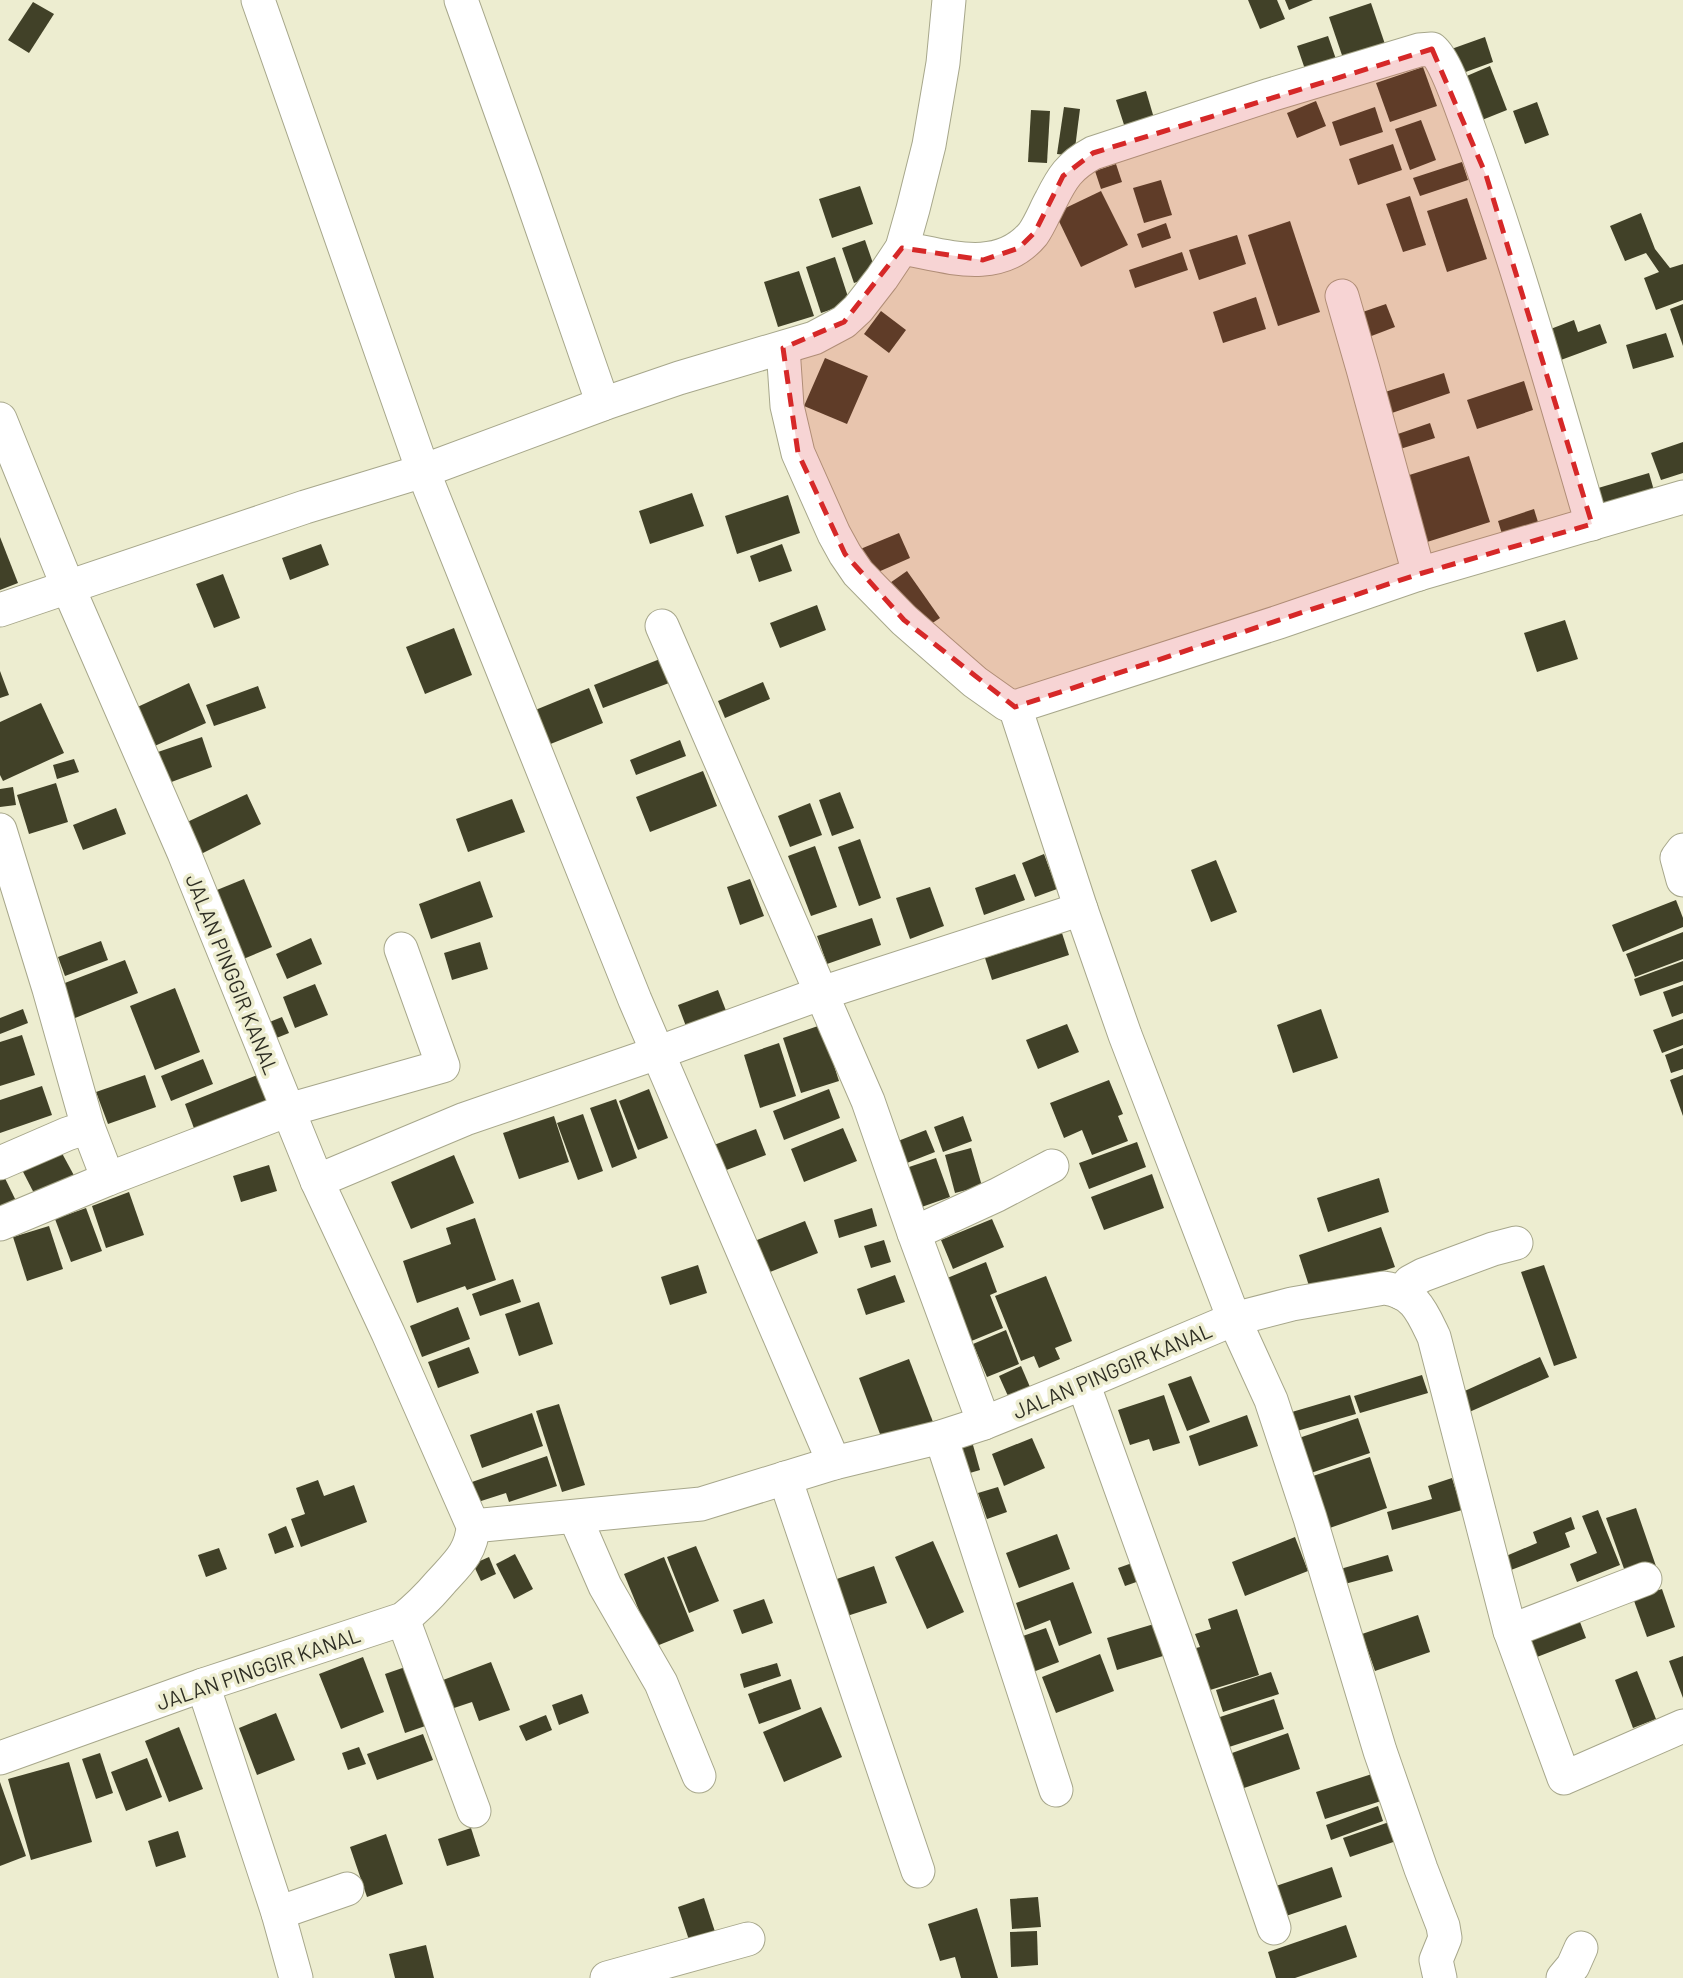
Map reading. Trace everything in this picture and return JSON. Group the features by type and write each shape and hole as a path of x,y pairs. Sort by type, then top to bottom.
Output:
{"street":[{"path":"258,0 423,471 657,1053 834,1462"},
{"path":"461,0 526,178 603,404"},
{"path":"0,610 305,507 423,471 679,378 814,338 844,322 866,299 902,248 929,145 943,63 949,0"},
{"path":"902,248 983,260 1006,256 1019,248 1035,232 1063,176 1093,153 1419,50 1432,49 1440,59 1458,99 1486,175 1592,524"},
{"path":"1342,296 1419,573"},
{"path":"783,348 787,406 798,453 845,554 858,573 904,620 975,682 1006,704 1015,707 1279,622 1419,573 1683,497"},
{"name":"JALAN PINGGIR KANAL","path":"0,419 68,587 184,853 317,1181 474,1526 470,1546 459,1564 422,1604 403,1619 202,1685 0,1758"},
{"path":"662,626 868,1101 984,1423"},
{"path":"1015,707 1125,1035 1234,1319 1292,1304 1384,1288 1396,1290 1418,1304 1434,1337 1510,1631 1564,1778 1683,1726"},
{"path":"0,830 88,1127 108,1179"},
{"path":"1683,850 1677,858 1683,880"},
{"path":"317,1181 465,1119 822,993 1081,909"},
{"path":"0,1224 288,1110 443,1066 401,949"},
{"path":"0,1163 88,1127"},
{"path":"914,1233 1052,1167"},
{"path":"1401,1293 1410,1282 1423,1275 1516,1243"},
{"name":"JALAN PINGGIR KANAL","path":"474,1526 701,1504 834,1462 941,1437 984,1423 1234,1319 1275,1413 1310,1518 1380,1751 1443,1926 1445,1938 1436,1960 1440,1978"},
{"path":"1083,1383 1175,1639 1274,1928"},
{"path":"941,1437 1056,1790"},
{"path":"785,1478 918,1871"},
{"path":"575,1517 605,1586 661,1683 699,1776"},
{"path":"1510,1631 1645,1579"},
{"path":"403,1619 474,1811"},
{"path":"202,1685 278,1913 296,1978"},
{"path":"278,1913 347,1889"},
{"path":"607,1978 748,1940"},
{"path":"1563,1978 1573,1966 1581,1948"}],"highlighted area":[{"path":"1432,49 1486,175 1592,524 1419,574 1015,707 904,620 845,554 798,453 783,348 844,322 902,248 983,260 1019,248 1035,232 1063,176 1093,153"}],"building":[{"path":"1248,0 1277,0 1285,19 1260,29"},
{"path":"1285,0 1313,0 1289,10"},
{"path":"33,2 54,14 29,53 8,40"},
{"path":"1371,3 1388,53 1346,67 1329,17"},
{"path":"1328,36 1338,65 1307,75 1297,46"},
{"path":"1485,37 1493,62 1452,77 1443,52"},
{"path":"1490,66 1507,110 1472,124 1455,81"},
{"path":"1423,67 1437,106 1390,122 1376,83"},
{"path":"1146,91 1156,125 1127,134 1116,100"},
{"path":"1316,101 1326,126 1297,138 1287,113"},
{"path":"1537,102 1549,135 1525,144 1513,111"},
{"path":"1064,107 1080,109 1074,156 1057,154"},
{"path":"1375,107 1383,132 1340,146 1332,122"},
{"path":"1031,110 1050,111 1047,163 1028,162"},
{"path":"1421,120 1436,160 1410,170 1395,129"},
{"path":"1393,144 1402,170 1358,185 1349,159"},
{"path":"1462,162 1468,180 1420,196 1413,178"},
{"path":"1116,164 1122,182 1101,189 1095,171"},
{"path":"1161,180 1172,215 1144,223 1133,188"},
{"path":"860,186 873,224 832,238 819,199"},
{"path":"1101,191 1128,245 1081,267 1055,213"},
{"path":"1410,196 1426,245 1403,252 1386,204"},
{"path":"1467,198 1487,259 1447,272 1427,211"},
{"path":"1641,213 1655,249 1670,268 1683,264 1683,300 1656,310 1644,278 1659,272 1646,253 1625,261 1610,226"},
{"path":"1290,221 1320,312 1278,326 1248,235"},
{"path":"1166,223 1171,238 1142,248 1137,234"},
{"path":"1237,235 1246,264 1199,280 1189,250"},
{"path":"865,240 877,275 854,283 842,248"},
{"path":"1182,252 1188,270 1135,288 1129,270"},
{"path":"835,257 850,303 821,313 806,267"},
{"path":"799,271 814,316 778,327 764,282"},
{"path":"1256,297 1266,329 1223,343 1213,312"},
{"path":"1386,304 1395,327 1361,340 1351,316"},
{"path":"1683,304 1683,346 1670,309"},
{"path":"881,311 906,330 889,353 864,334"},
{"path":"1574,320 1578,332 1600,324 1607,343 1550,364 1548,330"},
{"path":"1666,333 1674,357 1633,369 1626,345"},
{"path":"825,358 868,376 847,424 804,406"},
{"path":"1444,373 1450,393 1389,414 1382,393"},
{"path":"1524,381 1533,410 1477,429 1467,400"},
{"path":"1430,423 1435,438 1397,450 1392,436"},
{"path":"1683,442 1683,473 1661,480 1651,453"},
{"path":"1469,456 1490,522 1424,543 1403,477"},
{"path":"1649,473 1657,501 1595,519 1588,491"},
{"path":"692,493 704,526 650,544 639,511"},
{"path":"788,495 800,533 737,554 725,516"},
{"path":"1534,509 1541,532 1505,544 1498,521"},
{"path":"899,533 910,558 869,576 858,550"},
{"path":"0,537 18,583 0,590"},
{"path":"321,544 329,565 290,580 282,558"},
{"path":"782,544 792,571 759,582 750,556"},
{"path":"907,571 940,618 919,632 887,585"},
{"path":"223,574 240,618 214,628 196,584"},
{"path":"817,605 826,630 780,648 770,623"},
{"path":"1565,620 1578,659 1537,672 1524,633"},
{"path":"454,628 472,675 425,694 406,647"},
{"path":"660,659 669,683 603,708 594,685"},
{"path":"0,671 9,695 0,698"},
{"path":"763,682 770,699 725,718 718,701"},
{"path":"189,683 206,723 148,749 131,710"},
{"path":"258,686 266,708 214,726 206,705"},
{"path":"589,688 603,723 543,747 528,713"},
{"path":"41,703 64,753 3,781 0,775 0,722"},
{"path":"202,737 212,767 166,784 155,753"},
{"path":"680,740 686,756 636,775 630,760"},
{"path":"74,759 79,772 57,779 53,765"},
{"path":"703,771 717,806 650,832 636,797"},
{"path":"56,783 68,822 29,834 17,795"},
{"path":"13,787 16,805 0,807 0,789"},
{"path":"840,792 854,828 832,836 819,800"},
{"path":"247,794 261,824 201,854 185,823"},
{"path":"512,799 525,832 468,852 456,819"},
{"path":"810,803 822,835 790,847 778,816"},
{"path":"116,808 126,834 83,850 73,825"},
{"path":"860,839 881,898 859,906 838,847"},
{"path":"815,846 837,907 811,916 788,856"},
{"path":"1044,854 1057,889 1035,897 1022,863"},
{"path":"1216,860 1237,912 1211,922 1191,870"},
{"path":"1015,874 1025,900 984,915 975,888"},
{"path":"244,879 272,947 241,960 212,892"},
{"path":"750,879 764,916 740,925 727,887"},
{"path":"480,881 493,917 431,939 419,904"},
{"path":"930,887 944,926 910,939 896,898"},
{"path":"1676,900 1683,918 1683,927 1623,952 1612,925"},
{"path":"872,918 881,945 827,964 817,936"},
{"path":"1683,932 1683,959 1635,977 1626,954"},
{"path":"1062,933 1069,955 992,980 985,958"},
{"path":"311,938 322,964 287,979 276,954"},
{"path":"101,941 108,960 65,976 58,957"},
{"path":"480,942 488,969 452,980 444,953"},
{"path":"125,960 138,993 70,1020 57,986"},
{"path":"1683,961 1683,981 1640,996 1634,979"},
{"path":"315,984 328,1015 295,1028 283,997"},
{"path":"1683,985 1683,1013 1672,1017 1663,992"},
{"path":"175,988 200,1052 155,1070 130,1006"},
{"path":"718,990 730,1021 690,1037 678,1005"},
{"path":"23,1009 28,1023 0,1034 0,1018"},
{"path":"1321,1009 1338,1058 1293,1073 1277,1025"},
{"path":"282,1017 289,1033 264,1043 257,1027"},
{"path":"1683,1019 1683,1045 1662,1053 1653,1030"},
{"path":"1067,1024 1079,1052 1038,1069 1026,1040"},
{"path":"821,1025 839,1081 801,1093 783,1038"},
{"path":"22,1035 35,1075 0,1086 0,1042"},
{"path":"779,1043 796,1096 760,1108 744,1055"},
{"path":"1683,1048 1683,1069 1671,1073 1665,1055"},
{"path":"203,1059 213,1084 171,1101 161,1076"},
{"path":"145,1075 156,1107 108,1124 96,1092"},
{"path":"257,1075 268,1101 195,1131 185,1104"},
{"path":"1683,1075 1683,1116 1670,1080"},
{"path":"1109,1080 1123,1114 1118,1116 1128,1141 1092,1155 1082,1130 1064,1138 1050,1103"},
{"path":"42,1086 52,1115 0,1133 0,1100"},
{"path":"649,1089 668,1138 638,1150 619,1101"},
{"path":"829,1089 840,1118 784,1140 773,1111"},
{"path":"616,1099 637,1158 612,1168 590,1108"},
{"path":"583,1114 603,1171 578,1180 557,1123"},
{"path":"554,1116 569,1162 519,1179 503,1133"},
{"path":"963,1116 972,1141 943,1152 934,1127"},
{"path":"843,1128 857,1161 804,1182 791,1149"},
{"path":"756,1129 766,1155 716,1174 706,1148"},
{"path":"926,1130 935,1152 907,1163 898,1141"},
{"path":"1137,1142 1146,1167 1089,1189 1079,1163"},
{"path":"57,1144 77,1181 38,1201 19,1164"},
{"path":"971,1148 982,1186 955,1193 945,1155"},
{"path":"454,1155 474,1203 411,1229 391,1182"},
{"path":"936,1158 950,1197 916,1209 903,1169"},
{"path":"269,1165 277,1191 241,1202 233,1176"},
{"path":"0,1168 19,1207 0,1216"},
{"path":"1152,1174 1164,1208 1104,1230 1091,1197"},
{"path":"1379,1178 1389,1212 1328,1232 1317,1198"},
{"path":"129,1192 144,1235 106,1248 92,1206"},
{"path":"86,1208 102,1251 71,1262 55,1219"},
{"path":"872,1208 877,1226 839,1238 834,1220"},
{"path":"475,1218 496,1280 467,1290 465,1286 417,1303 403,1261 451,1244 446,1228"},
{"path":"992,1219 1004,1247 953,1269 941,1240"},
{"path":"805,1221 818,1253 765,1274 752,1242"},
{"path":"49,1226 63,1269 27,1281 13,1237"},
{"path":"1381,1227 1395,1267 1312,1295 1299,1255"},
{"path":"884,1240 891,1262 871,1268 864,1246"},
{"path":"986,1262 997,1292 990,1295 1003,1328 969,1342 940,1281"},
{"path":"698,1265 707,1293 670,1305 661,1277"},
{"path":"1544,1265 1577,1358 1554,1366 1521,1272"},
{"path":"895,1275 905,1302 866,1315 857,1289"},
{"path":"1046,1276 1072,1341 1055,1348 1060,1359 1039,1368 1034,1356 1021,1361 995,1296"},
{"path":"513,1279 521,1302 480,1316 472,1294"},
{"path":"539,1302 553,1344 519,1356 505,1314"},
{"path":"458,1307 470,1339 422,1357 410,1326"},
{"path":"1006,1330 1019,1364 987,1377 973,1344"},
{"path":"469,1347 479,1373 438,1388 428,1362"},
{"path":"1540,1357 1549,1377 1467,1413 1458,1394"},
{"path":"909,1359 933,1422 883,1442 859,1378"},
{"path":"1021,1366 1030,1387 1008,1396 999,1376"},
{"path":"1422,1375 1428,1393 1360,1413 1354,1396"},
{"path":"1191,1376 1210,1422 1187,1431 1168,1384"},
{"path":"1164,1395 1180,1443 1153,1451 1149,1439 1130,1445 1118,1410"},
{"path":"1350,1395 1356,1414 1290,1433 1285,1414"},
{"path":"559,1404 585,1485 562,1492 536,1411"},
{"path":"532,1413 543,1446 482,1468 470,1435"},
{"path":"1247,1415 1258,1446 1199,1466 1189,1436"},
{"path":"1358,1418 1370,1453 1305,1475 1293,1440"},
{"path":"971,1438 980,1470 963,1475 954,1443"},
{"path":"1032,1438 1045,1468 1004,1486 992,1454"},
{"path":"547,1456 557,1486 509,1502 506,1493 478,1502 472,1482"},
{"path":"1370,1457 1387,1508 1324,1530 1307,1478"},
{"path":"1452,1478 1462,1510 1392,1530 1387,1512 1432,1499 1428,1486"},
{"path":"318,1480 324,1496 354,1485 367,1522 301,1547 291,1519 305,1514 296,1488"},
{"path":"998,1487 1007,1512 987,1519 978,1493"},
{"path":"1636,1508 1657,1569 1628,1580 1606,1518"},
{"path":"1598,1510 1620,1565 1577,1582 1570,1564 1597,1553 1582,1516"},
{"path":"1571,1517 1575,1529 1565,1533 1570,1547 1511,1570 1506,1556 1537,1543 1533,1532"},
{"path":"286,1526 294,1547 275,1554 268,1534"},
{"path":"1057,1534 1070,1569 1019,1588 1006,1553"},
{"path":"1295,1537 1308,1571 1245,1596 1232,1562"},
{"path":"933,1541 964,1612 927,1629 895,1557"},
{"path":"696,1546 719,1601 689,1613 667,1557"},
{"path":"219,1548 227,1569 206,1577 198,1555"},
{"path":"515,1554 533,1589 514,1599 496,1564"},
{"path":"1388,1555 1393,1571 1341,1585 1337,1570"},
{"path":"489,1557 496,1574 481,1581 473,1564"},
{"path":"664,1557 694,1631 654,1647 624,1574"},
{"path":"1135,1562 1142,1580 1125,1586 1118,1568"},
{"path":"874,1566 887,1603 844,1617 831,1581"},
{"path":"1073,1582 1092,1633 1059,1646 1050,1620 1025,1630 1016,1603"},
{"path":"1662,1589 1675,1627 1647,1637 1633,1598"},
{"path":"764,1599 773,1623 742,1634 733,1610"},
{"path":"1237,1609 1259,1675 1210,1690 1196,1648 1200,1647 1195,1634 1211,1629 1208,1619"},
{"path":"1577,1614 1586,1638 1537,1657 1528,1634"},
{"path":"1418,1615 1430,1652 1375,1671 1362,1634"},
{"path":"1154,1624 1163,1656 1117,1670 1107,1638"},
{"path":"1046,1628 1059,1662 1033,1672 1020,1637"},
{"path":"1100,1654 1114,1691 1056,1713 1042,1677"},
{"path":"1683,1656 1683,1698 1669,1661"},
{"path":"363,1657 384,1712 341,1729 319,1674"},
{"path":"491,1662 510,1710 479,1721 472,1702 454,1708 443,1680"},
{"path":"777,1663 781,1676 744,1688 740,1674"},
{"path":"414,1664 434,1723 405,1733 385,1674"},
{"path":"1637,1671 1656,1719 1633,1728 1615,1680"},
{"path":"1271,1672 1279,1694 1223,1712 1216,1690"},
{"path":"791,1679 801,1709 759,1724 748,1694"},
{"path":"582,1694 589,1713 559,1725 552,1705"},
{"path":"1274,1699 1284,1729 1226,1748 1217,1718"},
{"path":"821,1707 842,1757 784,1782 763,1732"},
{"path":"276,1713 295,1760 257,1775 239,1728"},
{"path":"546,1715 552,1730 526,1741 519,1726"},
{"path":"179,1727 203,1789 169,1802 145,1741"},
{"path":"1288,1733 1300,1769 1244,1788 1232,1753"},
{"path":"423,1734 433,1760 377,1780 367,1754"},
{"path":"359,1747 366,1764 348,1770 342,1753"},
{"path":"100,1753 113,1793 96,1799 82,1759"},
{"path":"147,1758 162,1797 126,1811 111,1772"},
{"path":"69,1762 92,1842 31,1860 8,1779"},
{"path":"1372,1774 1381,1801 1325,1819 1316,1792"},
{"path":"0,1782 26,1856 0,1866"},
{"path":"1378,1806 1383,1821 1331,1840 1326,1825"},
{"path":"1395,1820 1402,1839 1350,1857 1343,1838"},
{"path":"471,1828 480,1856 447,1866 438,1839"},
{"path":"178,1831 186,1857 156,1867 148,1841"},
{"path":"386,1834 403,1884 367,1897 350,1847"},
{"path":"1332,1867 1342,1897 1286,1916 1276,1886"},
{"path":"1038,1897 1041,1927 1012,1929 1010,1899"},
{"path":"704,1898 719,1944 693,1952 678,1907"},
{"path":"977,1908 998,1978 961,1978 955,1957 940,1961 928,1924"},
{"path":"1346,1925 1357,1957 1295,1978 1276,1978 1268,1952"},
{"path":"1037,1931 1038,1965 1011,1967 1010,1932"},
{"path":"426,1945 434,1978 395,1978 389,1954"}]}
